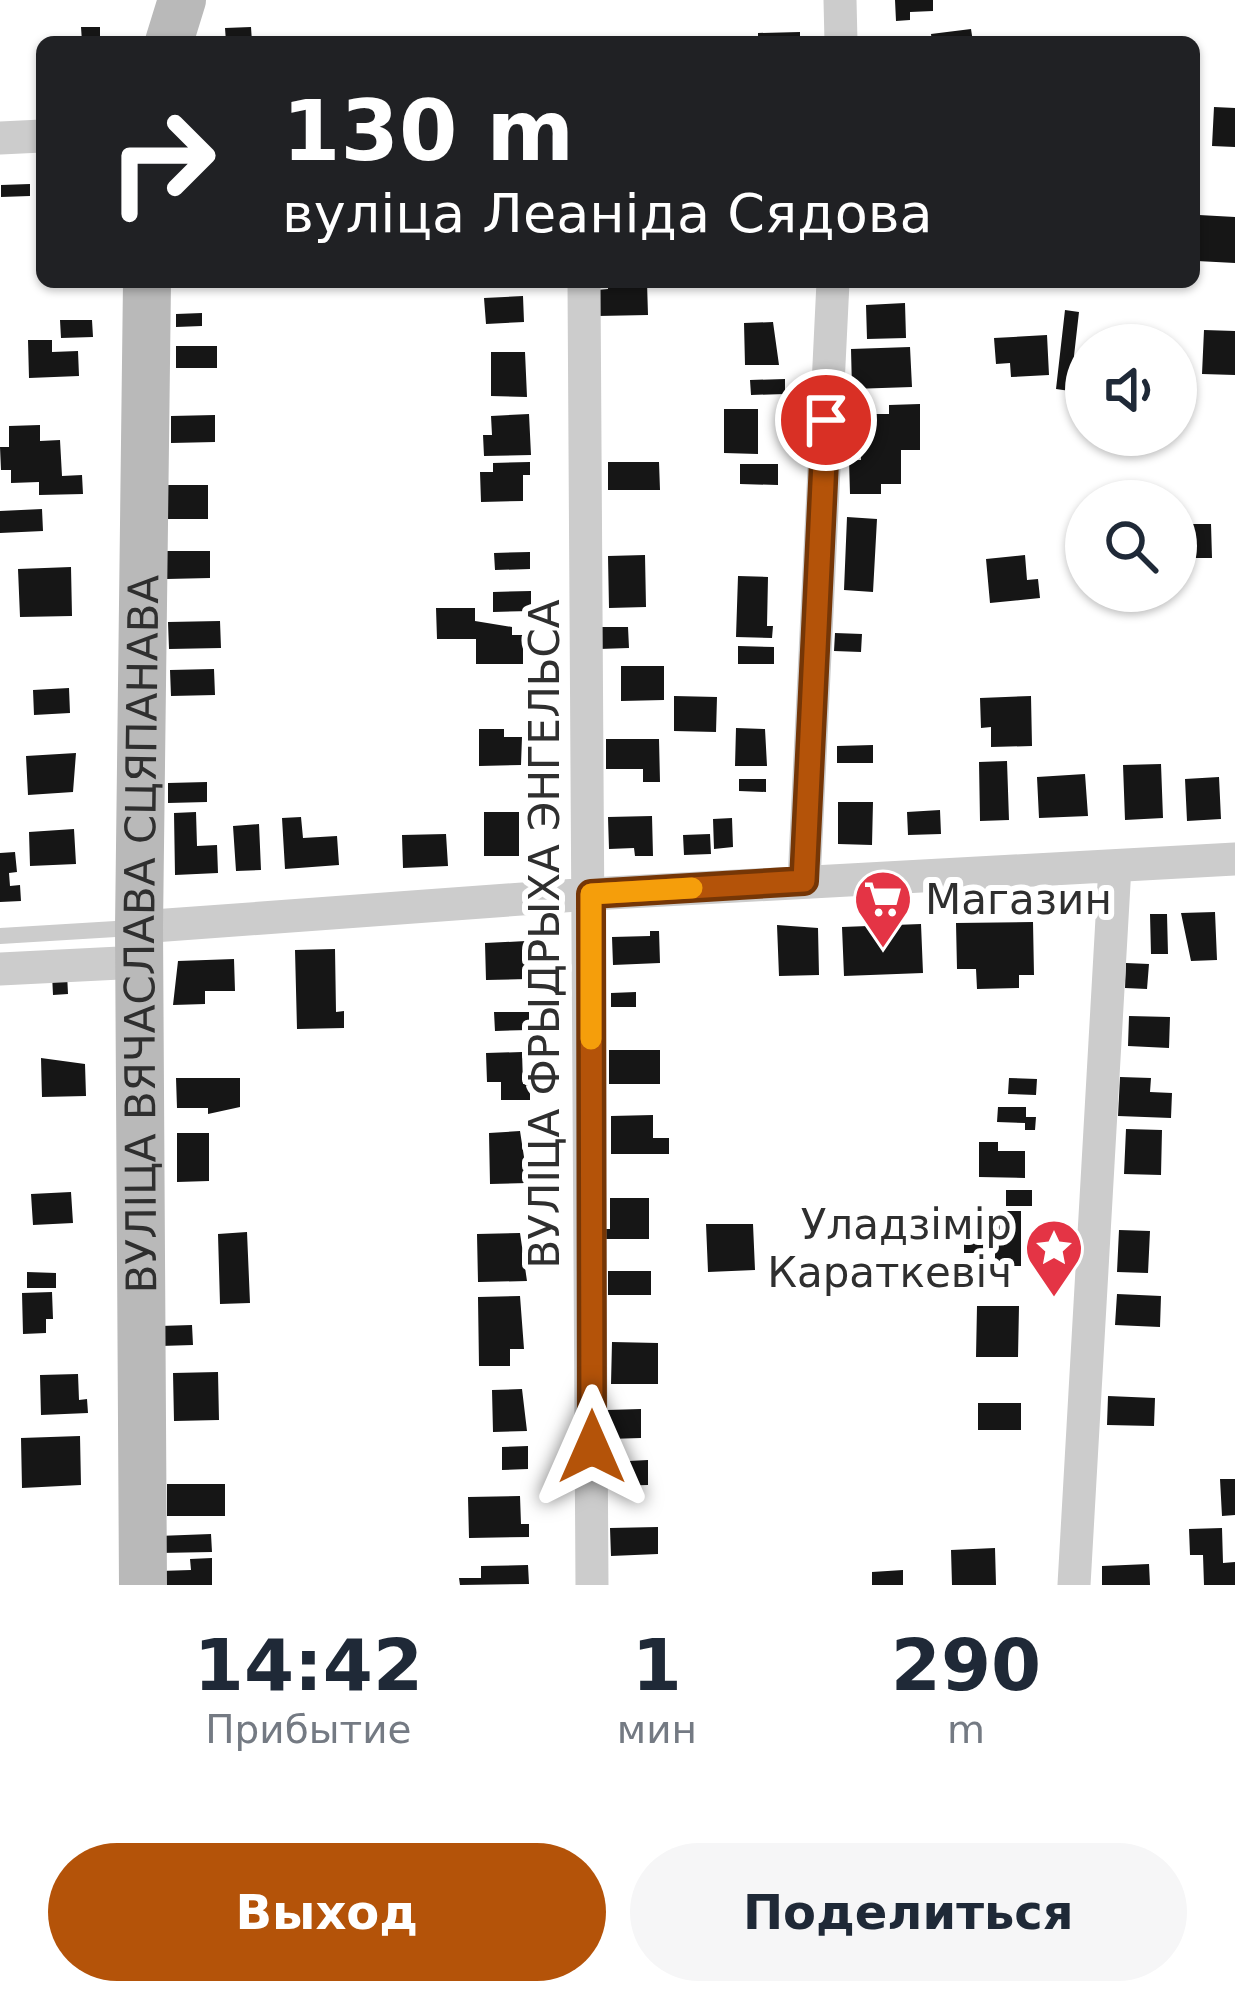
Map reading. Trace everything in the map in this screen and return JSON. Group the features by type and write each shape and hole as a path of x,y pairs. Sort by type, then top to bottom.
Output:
{"main road":[{"path":"171,36 182,0"},
{"name":"ВУЛІЦА ВЯЧАСЛАВА СЦЯПАНАВА","path":"142,1585 140,945 147,288"}],"street":[{"path":"840,0 841,36"},
{"path":"0,138 36,136"},
{"name":"ВУЛІЦА ФРЫДРЫХА ЭНГЕЛЬСА","path":"584,288 592,1585"},
{"path":"804,881 833,288"},
{"path":"0,969 140,945 591,894 1235,859"},
{"path":"1074,1585 1115,866"}],"lane":[{"path":"0,936 140,945"}],"building":[{"path":"895,0 933,0 933,11 910,12 910,20 896,21"},
{"path":"81,27 100,27 100,36 82,36"},
{"path":"251,27 252,36 226,36 225,28"},
{"path":"971,29 972,36 931,36"},
{"path":"800,32 800,36 758,36"},
{"path":"1214,107 1235,108 1235,147 1212,146"},
{"path":"30,184 30,196 1,197 1,185"},
{"path":"1200,215 1235,217 1235,263 1200,261"},
{"path":"647,288 648,315 598,316 597,290"},
{"path":"523,296 524,322 486,324 484,298"},
{"path":"905,303 906,338 867,339 866,305"},
{"path":"1065,310 1079,312 1078,324 1065,324 1065,390 1056,389"},
{"path":"202,313 202,326 176,327 176,314"},
{"path":"60,320 92,320 93,337 61,338"},
{"path":"773,322 779,365 745,365 744,323"},
{"path":"1204,330 1235,331 1235,375 1202,374"},
{"path":"1047,335 1049,375 1011,377 1010,363 996,364 994,338"},
{"path":"28,340 52,340 52,352 78,351 79,376 29,378"},
{"path":"176,346 217,346 217,368 176,368"},
{"path":"910,347 912,387 852,389 851,349"},
{"path":"491,352 525,352 527,397 491,396"},
{"path":"785,379 785,394 751,395 750,380"},
{"path":"920,404 920,450 901,450 901,484 881,484 881,494 850,494 849,460 861,460 860,414 889,414 889,405"},
{"path":"724,409 758,409 758,454 724,453"},
{"path":"529,414 531,455 484,456 483,435 492,435 491,416"},
{"path":"215,415 215,442 171,443 171,416"},
{"path":"40,425 40,441 60,440 62,476 82,475 83,494 39,495 39,482 11,483 11,470 1,470 0,447 9,447 9,426"},
{"path":"530,462 530,475 523,475 523,501 481,502 480,472 493,472 493,463"},
{"path":"608,462 659,462 660,490 608,490"},
{"path":"740,464 778,464 778,485 740,484"},
{"path":"166,485 208,485 208,519 166,519"},
{"path":"42,509 43,531 0,533 0,511"},
{"path":"847,517 877,519 873,592 844,590"},
{"path":"1197,524 1211,524 1212,558 1197,558"},
{"path":"167,551 210,551 210,578 167,579"},
{"path":"530,552 530,569 495,570 494,553"},
{"path":"645,555 646,607 609,608 608,556"},
{"path":"1025,555 1027,580 1038,579 1040,598 990,603 986,559"},
{"path":"71,567 72,616 20,617 18,569"},
{"path":"738,576 768,577 767,626 773,626 772,638 736,637"},
{"path":"531,591 531,611 493,612 493,592"},
{"path":"436,608 475,608 475,621 512,627 512,635 523,635 523,664 476,664 476,639 437,639"},
{"path":"220,621 221,648 169,649 168,622"},
{"path":"599,627 628,627 629,648 599,649"},
{"path":"835,633 862,634 861,652 834,651"},
{"path":"738,646 774,647 774,664 738,664"},
{"path":"621,666 664,666 664,700 621,701"},
{"path":"214,669 215,695 171,696 170,670"},
{"path":"69,688 70,713 34,715 33,690"},
{"path":"674,696 717,697 716,732 674,731"},
{"path":"1031,696 1032,746 991,747 991,727 981,728 980,698"},
{"path":"736,728 765,729 767,766 735,766"},
{"path":"479,729 504,729 504,737 522,737 521,765 479,766"},
{"path":"606,739 659,739 660,782 643,782 643,769 606,769"},
{"path":"873,745 873,763 837,763 837,746"},
{"path":"76,753 73,792 28,795 26,756"},
{"path":"1007,761 1009,820 980,821 979,762"},
{"path":"1161,764 1163,818 1125,820 1123,765"},
{"path":"1085,774 1088,816 1039,818 1037,777"},
{"path":"1219,777 1221,819 1187,821 1185,779"},
{"path":"739,779 766,779 766,792 739,791"},
{"path":"207,782 207,802 168,803 168,783"},
{"path":"838,802 873,802 872,845 838,844"},
{"path":"940,810 941,834 908,835 907,812"},
{"path":"196,812 197,846 217,845 218,873 175,875 174,813"},
{"path":"484,812 519,812 519,856 484,856"},
{"path":"652,816 653,856 635,856 634,848 609,849 608,817"},
{"path":"301,817 303,838 337,836 339,865 285,869 282,818"},
{"path":"732,818 733,847 714,849 713,819"},
{"path":"259,824 261,870 236,871 233,826"},
{"path":"74,829 76,864 30,866 29,832"},
{"path":"446,834 448,866 403,868 402,835"},
{"path":"710,834 711,854 684,855 683,835"},
{"path":"15,852 17,872 9,873 10,886 20,885 21,901 0,902 0,853"},
{"path":"1215,912 1217,960 1191,961 1181,913"},
{"path":"1150,914 1167,914 1168,954 1151,954"},
{"path":"1033,922 1034,975 1019,975 1019,988 977,989 976,969 957,969 956,923"},
{"name":"Магазин","path":"921,924 923,973 844,976 842,927"},
{"path":"777,925 818,928 819,975 779,976"},
{"path":"650,931 659,931 660,963 613,965 612,937 650,936"},
{"path":"526,941 528,979 486,980 485,943"},
{"path":"335,949 336,1012 344,1011 344,1028 297,1029 295,950"},
{"path":"234,959 235,991 205,991 205,1004 173,1005 178,961"},
{"path":"1126,963 1149,964 1147,989 1125,988"},
{"path":"67,973 68,994 53,995 52,974"},
{"path":"636,992 636,1007 611,1007 611,993"},
{"path":"494,1012 529,1012 529,1030 495,1031"},
{"path":"1129,1016 1170,1017 1169,1048 1128,1046"},
{"path":"609,1050 660,1050 660,1084 609,1084"},
{"path":"522,1052 523,1084 530,1084 530,1100 501,1100 501,1082 487,1082 486,1053"},
{"path":"41,1058 85,1064 86,1096 42,1097"},
{"path":"1120,1077 1151,1078 1150,1092 1172,1093 1171,1118 1118,1116"},
{"path":"176,1078 240,1078 240,1107 208,1114 208,1108 177,1108"},
{"path":"1009,1078 1037,1079 1036,1095 1008,1094"},
{"path":"998,1107 1026,1107 1026,1117 1036,1117 1035,1130 1025,1130 1025,1123 997,1122"},
{"path":"653,1115 653,1138 669,1138 669,1154 611,1154 611,1116"},
{"path":"1126,1129 1162,1130 1161,1175 1124,1174"},
{"path":"520,1131 528,1183 490,1184 489,1133"},
{"path":"177,1133 209,1133 209,1181 177,1182"},
{"path":"979,1142 998,1142 998,1151 1025,1151 1025,1178 979,1177"},
{"path":"1006,1190 1032,1190 1032,1206 1006,1206"},
{"path":"71,1192 73,1223 33,1225 31,1194"},
{"path":"610,1198 649,1198 649,1239 603,1239 603,1229 610,1229"},
{"path":"980,1211 1021,1211 1021,1266 995,1266 995,1253 964,1253 964,1230 980,1230"},
{"path":"706,1224 753,1224 755,1270 708,1272"},
{"path":"1119,1230 1150,1231 1148,1273 1117,1272"},
{"path":"247,1232 250,1303 220,1304 218,1234"},
{"path":"520,1233 527,1281 478,1282 477,1234"},
{"path":"608,1271 651,1271 651,1295 608,1295"},
{"path":"27,1272 56,1273 56,1288 27,1288"},
{"path":"52,1292 53,1319 46,1319 46,1333 23,1334 22,1293"},
{"path":"1117,1294 1161,1296 1160,1327 1115,1325"},
{"path":"520,1296 524,1349 510,1349 510,1366 479,1366 478,1297"},
{"path":"977,1306 1019,1306 1018,1357 976,1357"},
{"path":"192,1325 193,1345 160,1346 160,1326"},
{"path":"612,1342 658,1343 658,1384 611,1384"},
{"path":"218,1372 219,1420 174,1421 173,1373"},
{"path":"78,1374 79,1400 87,1399 88,1413 41,1415 40,1375"},
{"path":"522,1389 527,1431 493,1432 492,1390"},
{"path":"1108,1396 1155,1398 1154,1426 1107,1425"},
{"path":"978,1403 1021,1403 1021,1430 978,1430"},
{"path":"641,1409 641,1438 608,1439 607,1410"},
{"path":"80,1436 81,1485 22,1488 21,1438"},
{"path":"528,1446 528,1469 502,1470 502,1447"},
{"path":"648,1460 648,1485 610,1486 609,1462"},
{"path":"1220,1479 1235,1479 1235,1515 1222,1516"},
{"path":"167,1484 225,1484 225,1516 167,1516"},
{"path":"520,1496 521,1524 529,1524 529,1537 469,1538 468,1497"},
{"path":"658,1527 658,1554 611,1556 610,1528"},
{"path":"1222,1528 1223,1563 1235,1562 1235,1585 1204,1585 1203,1555 1190,1555 1189,1529"},
{"path":"211,1534 212,1552 159,1553 158,1536"},
{"path":"995,1548 996,1585 952,1585 951,1550"},
{"path":"212,1558 212,1585 160,1585 160,1571 191,1570 190,1559"},
{"path":"1149,1564 1150,1585 1102,1585 1102,1566"},
{"path":"528,1565 529,1584 460,1585 459,1578 481,1578 481,1566"},
{"path":"903,1570 903,1585 872,1585 872,1572"}],"slow traffic":[{"path":"591,1039 591,894 692,888"}],"place":[{"name":"Магазин","path":"883,950"},
{"name":"Уладзімір Караткевіч","path":"1054,1299"}],"route":[{"path":"592,1447 591,894 804,881 826,420"}]}
